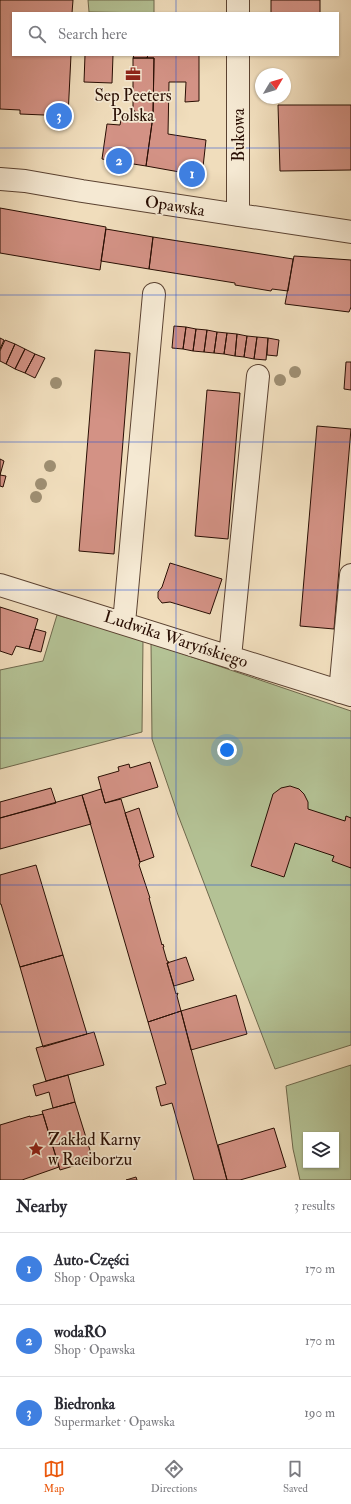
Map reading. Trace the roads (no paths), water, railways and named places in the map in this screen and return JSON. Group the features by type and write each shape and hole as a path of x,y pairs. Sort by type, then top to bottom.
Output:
{"street":[{"path":"238,0 238,12"},
{"name":"Bukowa","path":"238,56 238,215"},
{"name":"Opawska","path":"0,179 25,181 351,232"},
{"path":"124,623 154,294"},
{"path":"230,657 258,376"},
{"path":"346,693 351,576"},
{"name":"Ludwika Waryńskiego","path":"0,585 346,693"}],"place":[{"name":"Sep Peeters Polska","path":"133,74"},
{"name":"Biedronka","path":"59,116"},
{"name":"wodaRO","path":"119,161"},
{"name":"Auto-Części","path":"192,174"},
{"name":"Zakład Karny w Raciborzu","path":"36,1149"}]}
